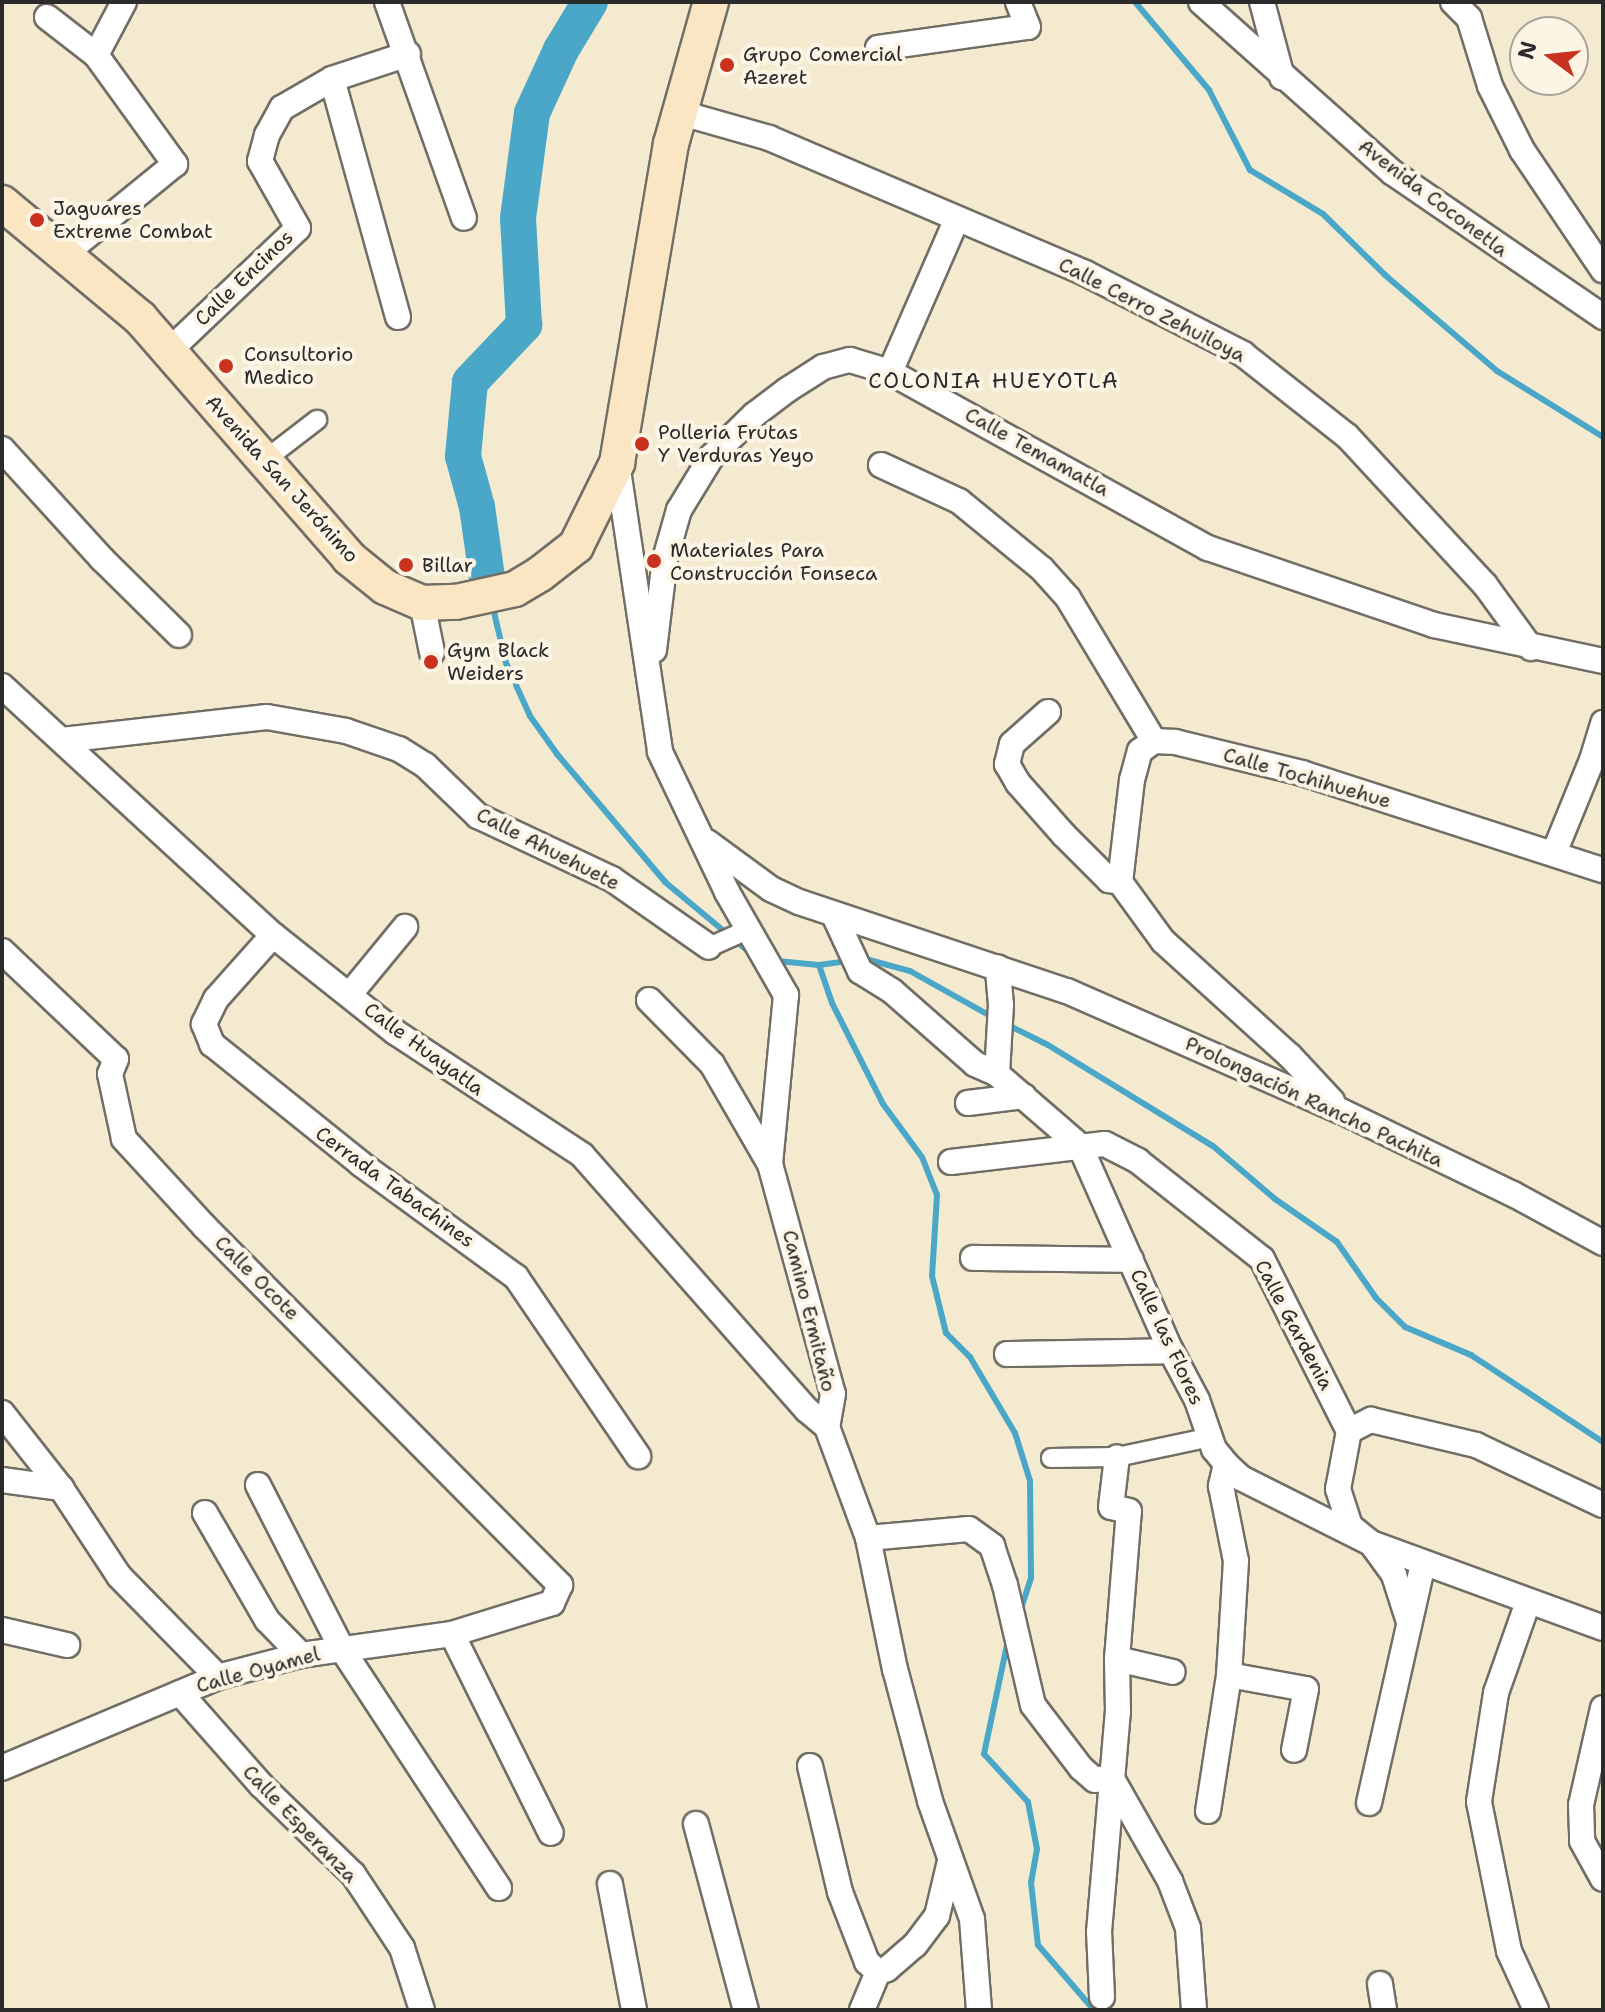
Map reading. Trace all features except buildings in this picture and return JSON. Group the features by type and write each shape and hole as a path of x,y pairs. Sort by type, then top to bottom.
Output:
{"main road":[{"name":"Avenida San Jerónimo","path":"2,203 66,253 140,318 349,558 385,587 422,603 486,596 515,589 576,546 617,463 678,112 711,2"}],"street":[{"path":"96,55 124,2"},
{"path":"387,2 464,218"},
{"path":"878,48 1028,27 1018,2"},
{"name":"Avenida Coconetla","path":"1201,2 1393,173 1603,317"},
{"path":"1262,2 1282,77"},
{"path":"1469,7 1490,86 1522,150 1603,270"},
{"path":"47,17 96,55 175,164 66,253"},
{"name":"Calle Encinos","path":"169,351 298,228 260,161 267,135 282,108 332,79 408,54"},
{"path":"332,79 398,317"},
{"name":"Calle Cerro Zehuiloya","path":"678,112 769,138 956,221 1085,273 1243,354 1347,436 1485,585 1531,648"},
{"path":"890,372 956,221"},
{"name":"Calle Temamatla","path":"651,672 665,559 679,510 712,456 754,415 823,367 850,360 890,372 1208,548 1434,625 1603,661"},
{"path":"265,460 317,420"},
{"path":"2,449 102,559 179,635"},
{"path":"617,463 651,672"},
{"path":"881,465 959,501 1042,569 1068,598 1154,741 1140,751 1132,780 1120,882 1163,941 1290,1056 1341,1111"},
{"path":"422,603 432,652"},
{"name":"Camino Ermitaño","path":"651,672 660,752 747,930 786,995 770,1164 833,1394 827,1427 868,1538 895,1669 950,1861 972,1919 979,2010"},
{"name":"Calle Huayatla","path":"2,686 273,935 395,1032 472,1086 582,1155 807,1410 827,1427"},
{"path":"1048,712 1012,744 1007,764 1018,783 1064,835 1109,880 1120,882"},
{"name":"Calle Ahuehuete","path":"62,740 267,717 346,731 399,749 425,765 478,816 612,879 709,947"},
{"path":"1554,853 1592,760 1603,723"},
{"name":"Calle Tochihuehue","path":"1154,741 1175,742 1302,773 1603,870"},
{"name":"Prolongación Rancho Pachita","path":"705,841 771,889 834,915 1067,991 1341,1111 1601,1237"},
{"name":"Calle las Flores","path":"834,915 860,971 892,991 975,1064 997,1074 1080,1146 1171,1351 1197,1400 1211,1437 1226,1464 1241,1478 1371,1543 1603,1628"},
{"path":"350,994 405,927"},
{"path":"709,947 747,930"},
{"name":"Cerrada Tabachines","path":"273,935 216,999 204,1024 212,1044 361,1164 516,1277 638,1456"},
{"name":"Calle Ocote","path":"2,951 116,1059 110,1074 124,1139 204,1226 560,1585"},
{"path":"997,1074 1001,1005 1008,971"},
{"path":"649,1000 712,1064 770,1164"},
{"path":"968,1103 1024,1096"},
{"name":"Calle Gardenia","path":"951,1162 1105,1144 1138,1161 1262,1259 1349,1431"},
{"path":"973,1258 1131,1260"},
{"path":"1007,1354 1171,1351"},
{"path":"2,1413 61,1488 119,1576 218,1677"},
{"path":"1408,1619 1394,1575 1371,1543 1350,1526 1338,1489 1349,1431 1371,1420 1476,1445 1603,1505"},
{"path":"1051,1458 1117,1457 1211,1437"},
{"path":"1102,1997 1099,1932 1118,1712 1117,1659 1129,1511 1111,1507 1117,1457"},
{"path":"1208,1811 1229,1675 1236,1561 1221,1486 1226,1464"},
{"path":"2,1480 61,1488"},
{"path":"258,1485 342,1649 499,1888"},
{"path":"205,1513 267,1620 301,1655"},
{"path":"868,1538 969,1529 992,1546 1008,1597 1033,1705 1056,1738 1095,1780 1111,1777"},
{"path":"1369,1803 1423,1563"},
{"name":"Calle Oyamel","path":"2,1768 218,1677 301,1655 452,1634 552,1603 560,1585"},
{"path":"1528,1602 1496,1693 1479,1802 1509,1951 1536,2010"},
{"path":"2,1630 67,1645"},
{"path":"452,1634 551,1833"},
{"path":"1117,1659 1173,1672"},
{"path":"1229,1675 1306,1689 1294,1750"},
{"name":"Calle Esperanza","path":"180,1693 261,1785 353,1874 402,1948 422,2010"},
{"path":"1603,1708 1581,1805 1582,1841 1603,1879"},
{"path":"810,1766 840,1892 867,1962 878,1972"},
{"path":"1111,1777 1170,1881 1188,1928 1194,2010"},
{"path":"696,1824 746,2010"},
{"path":"862,2010 878,1972 887,1969 915,1945 937,1916 950,1861"},
{"path":"610,1884 634,2010"},
{"path":"1380,1984 1384,2010"}],"waterway":[{"path":"487,577 477,507 463,456 470,382 524,325 518,218 532,113 561,50 590,2"},
{"path":"1135,2 1209,90 1250,170 1323,214 1385,275 1497,371 1603,437"},
{"path":"493,608 506,663 530,716 557,754 665,882 749,952"},
{"path":"862,958 910,971 996,1019"},
{"path":"777,961 819,965 832,1003 883,1104 922,1157 937,1195 932,1276 946,1333 970,1357 1015,1433 1030,1481 1031,1578 1020,1611"},
{"path":"819,965 847,961"},
{"path":"1006,1024 1048,1045 1213,1146 1275,1199 1337,1242 1376,1298 1405,1327 1471,1355 1603,1442"},
{"path":"1008,1640 984,1754 1028,1802 1037,1849 1031,1882 1038,1945 1094,2010"}],"place":[{"name":"Grupo Comercial Azeret","path":"727,65"},
{"name":"Jaguares Extreme Combat","path":"37,220"},
{"name":"Consultorio Medico","path":"226,366"},
{"name":"Polleria Frutas Y Verduras Yeyo","path":"642,444"},
{"name":"Materiales Para Construcción Fonseca","path":"654,561"},
{"name":"Billar","path":"406,565"},
{"name":"Gym Black Weiders","path":"431,662"}],"district":[{"name":"COLONIA HUEYOTLA","path":"994,381"}]}
